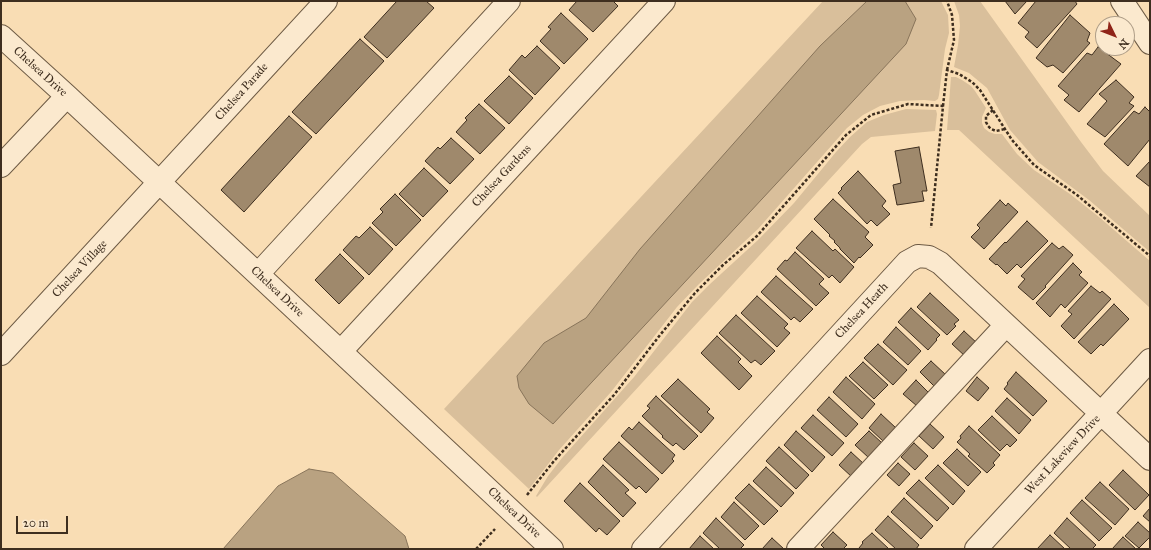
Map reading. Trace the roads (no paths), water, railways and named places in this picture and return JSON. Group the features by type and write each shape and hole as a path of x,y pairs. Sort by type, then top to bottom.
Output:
{"street":[{"name":"Chelsea Parade","path":"159,183 326,1"},
{"path":"258,274 509,1"},
{"name":"Chelsea Gardens","path":"341,351 664,1"},
{"path":"1129,4 1150,43"},
{"name":"Chelsea Drive","path":"1,36 552,549"},
{"path":"1,166 67,96"},
{"name":"Chelsea Village","path":"1,354 159,183"},
{"name":"Chelsea Heath","path":"643,549 908,262 918,256 929,257 940,263 1100,414 1150,459"},
{"path":"798,549 1006,325"},
{"name":"West Lakeview Drive","path":"976,549 1150,360"}]}
